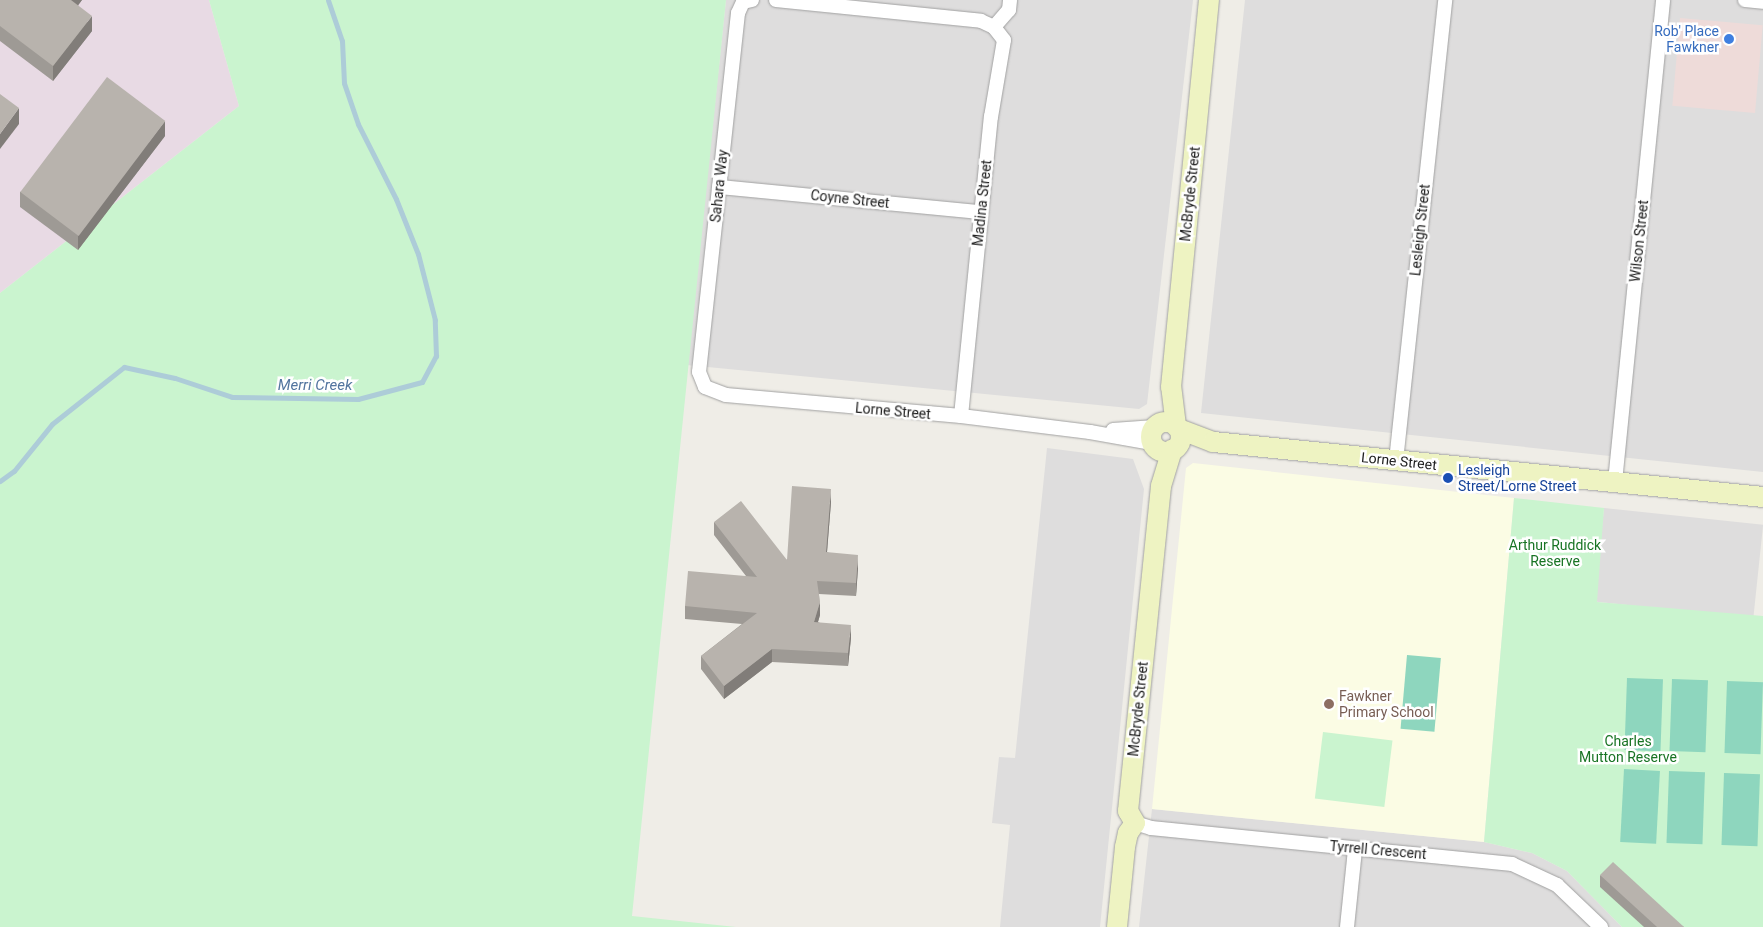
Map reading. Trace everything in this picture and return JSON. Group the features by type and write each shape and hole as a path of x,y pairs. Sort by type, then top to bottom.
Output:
{"street":[{"name":"Sahara Way","path":"700,380 738,13 743,2 752,0"},
{"path":"776,0 981,21 994,27 1009,10 1010,0"},
{"name":"McBryde Street","path":"1135,823 1128,811 1209,0"},
{"name":"Lesleigh Street","path":"1396,460 1445,0"},
{"name":"Wilson Street","path":"1614,482 1663,0"},
{"path":"1744,0 1763,2"},
{"name":"Madina Street","path":"961,416 991,117 1004,40 994,27"},
{"name":"Coyne Street","path":"719,186 981,212"},
{"name":"Lorne Street","path":"700,380 714,392 726,395 961,416 1090,432 1166,437 1763,497"},
{"path":"1117,927 1126,840 1135,823"},
{"name":"Tyrrell Crescent","path":"1135,823 1151,828 1512,864 1557,885 1601,927"},
{"path":"1347,927 1355,849"}],"shaded area":[{"path":"0,0 209,0 239,106 0,293"},
{"path":"726,0 1193,0 1147,404 1139,409 687,365"},
{"path":"1245,0 1763,0 1763,472 1201,413"},
{"path":"1680,18 1763,25 1755,113 1672,106"},
{"path":"1047,448 1133,459 1144,489 1100,927 1000,927 1010,825 992,823 999,757 1015,758"},
{"name":"Fawkner Primary School","path":"1193,463 1514,498 1484,842 1152,809 1186,468"},
{"path":"1604,508 1763,525 1753,618 1594,601"},
{"path":"1152,809 1484,842 1532,853 1567,871 1622,927 1139,927"}],"green space":[{"path":"209,0 726,0 632,916 736,927 0,927 0,293 239,106"},
{"name":"Charles Mutton Reserve","path":"1514,498 1604,508 1597,602 1763,616 1763,927 1622,927 1567,871 1532,853 1484,842"},
{"path":"1407,655 1441,658 1434,732 1401,729"},
{"path":"1627,678 1663,679 1660,751 1624,750"},
{"path":"1672,679 1708,680 1705,752 1669,751"},
{"path":"1727,681 1763,682 1760,754 1724,753"},
{"path":"1323,732 1392,741 1384,807 1315,799"},
{"path":"1624,769 1660,771 1656,844 1620,842"},
{"path":"1669,771 1705,772 1702,844 1666,843"},
{"path":"1724,773 1760,774 1757,846 1721,845"}],"building":[{"path":"0,0 71,0 92,16 53,66 0,26"},
{"path":"107,77 165,121 79,236 20,192"},
{"path":"0,94 19,108 0,134"},
{"path":"792,486 831,489 826,552 858,555 856,583 817,581 820,602 814,622 851,625 848,653 772,649 724,686 701,656 757,613 685,606 688,571 757,577 714,522 741,501 787,560"},
{"path":"1613,862 1684,927 1657,927 1600,875"}],"waterway":[{"name":"Merri Creek","path":"0,481 14,471 52,424 124,367 175,378 232,397 358,399 422,382 436,356 435,320 418,254 396,199 358,124 344,83 342,41 328,0"}],"place":[{"name":"Rob' Place Fawkner","path":"1729,39"},
{"name":"Lesleigh Street/Lorne Street","path":"1448,478"},
{"name":"Fawkner Primary School","path":"1329,704"}],"park label":[{"name":"Arthur Ruddick Reserve","path":"1555,554"}]}
